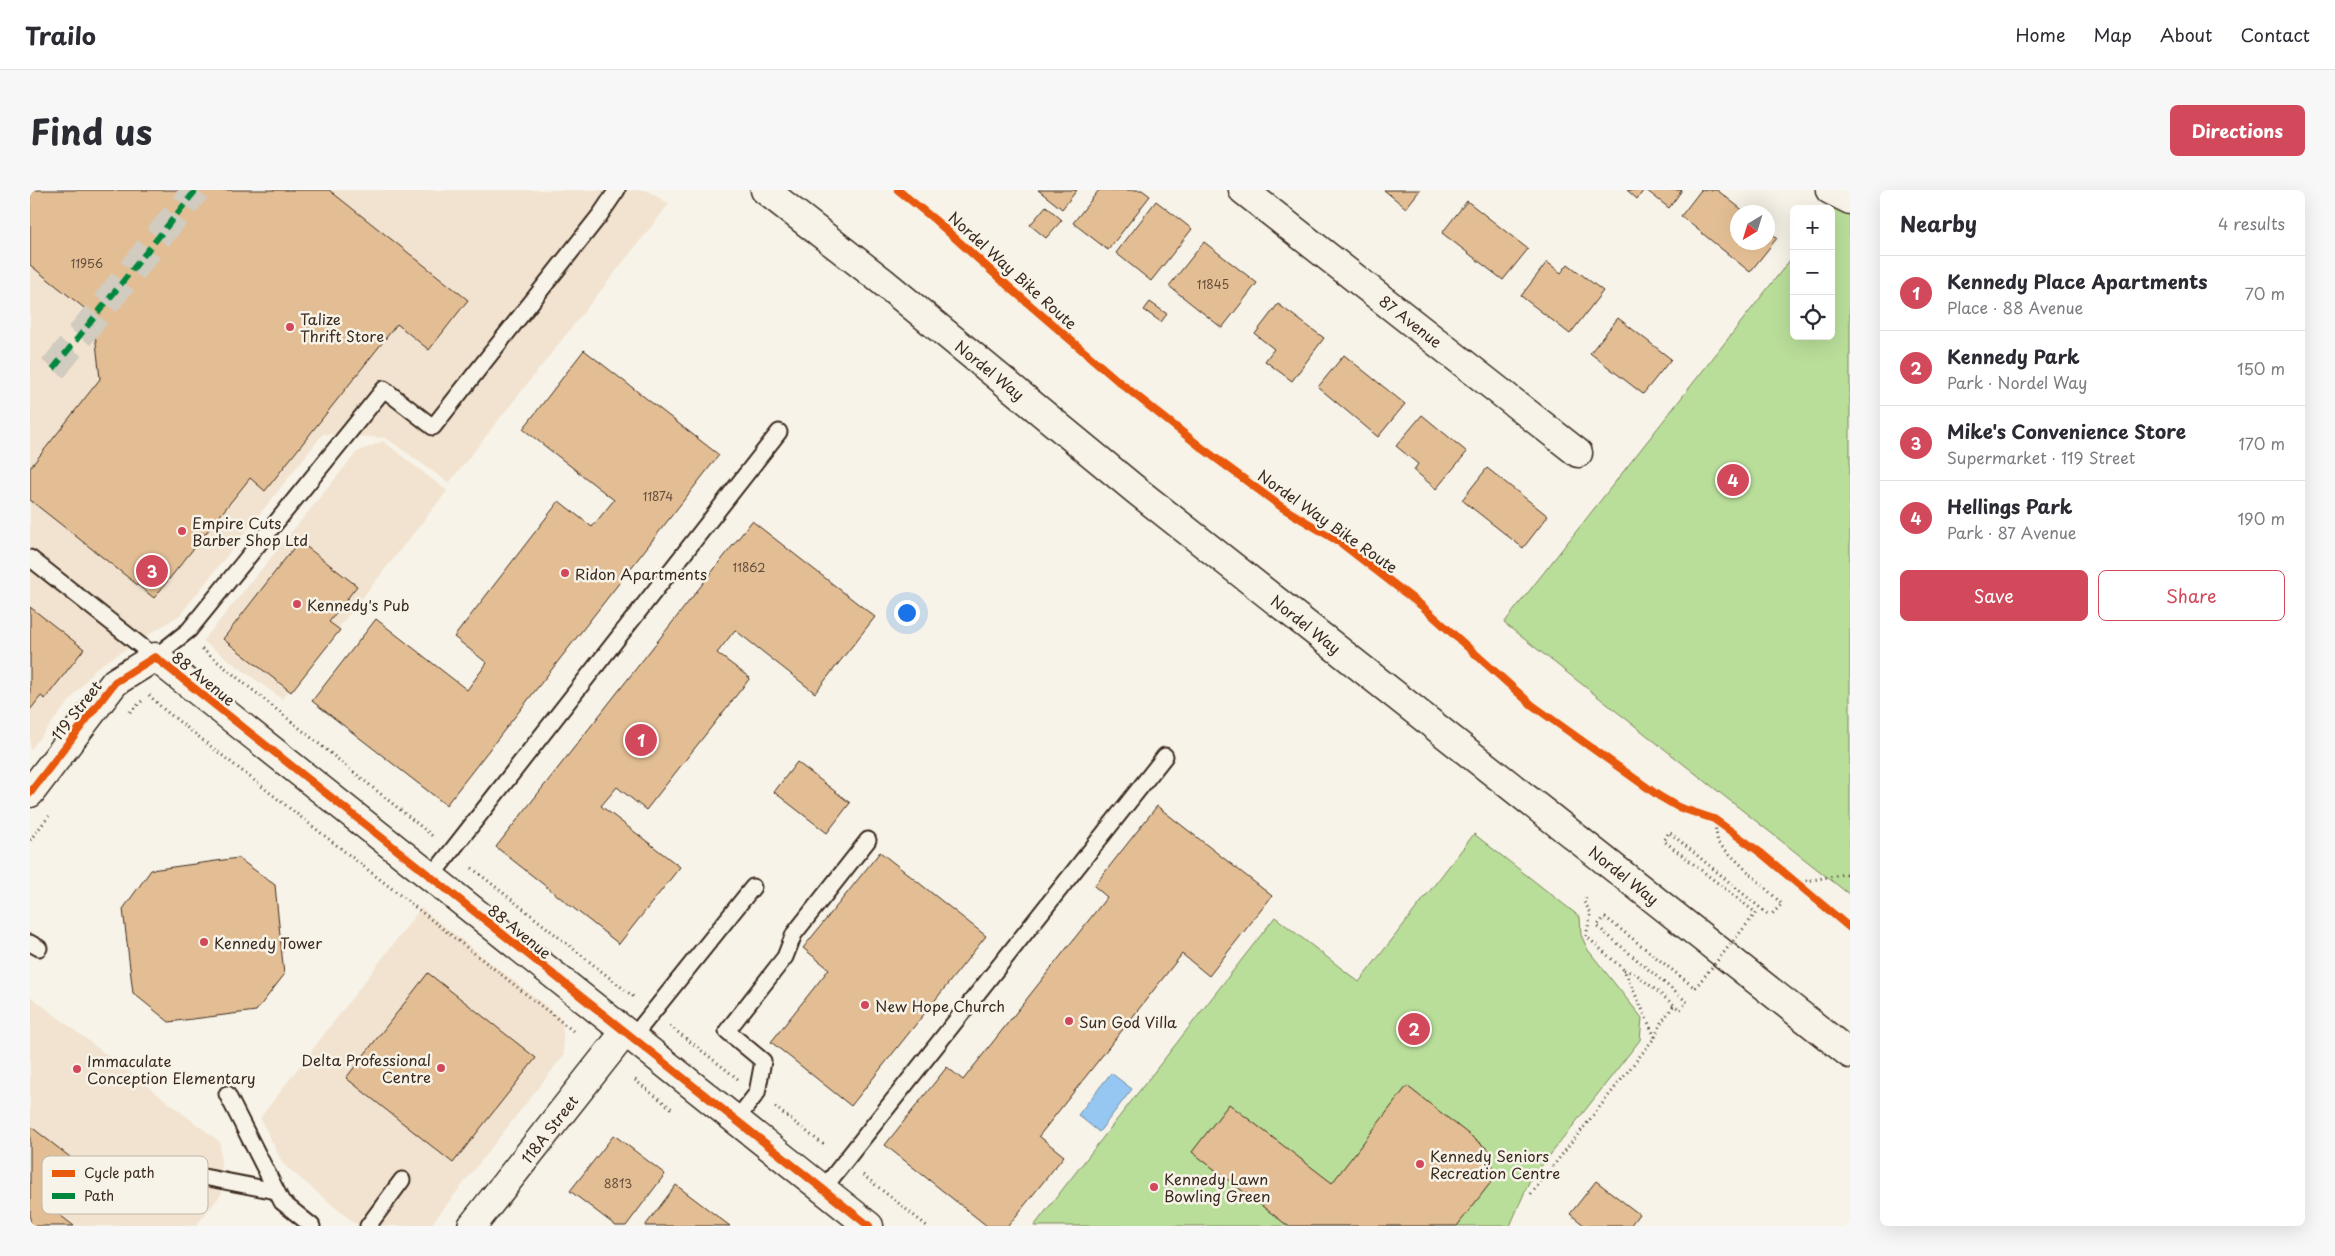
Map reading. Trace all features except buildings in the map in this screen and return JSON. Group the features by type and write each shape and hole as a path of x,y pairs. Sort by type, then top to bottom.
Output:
{"street":[{"name":"Nordel Way","path":"765,190 882,281 1145,497 1850,1054"},
{"name":"87 Avenue","path":"1243,190 1578,453"},
{"path":"1830,190 1850,200"},
{"name":"119 Street","path":"30,793 115,682 155,657"},
{"name":"88 Avenue","path":"155,657 869,1226"},
{"name":"118A Street","path":"472,1226 629,1035"}],"lane":[{"path":"30,558 155,657 190,630 384,389 432,427 600,215 616,190"},
{"path":"431,877 779,432"},
{"path":"823,1189 1165,756"},
{"path":"736,1120 757,1093 763,1060 727,1031 785,957 794,934 868,840"},
{"path":"629,1035 753,887"},
{"path":"227,1094 282,1202 312,1226"},
{"path":"208,1178 276,1191"},
{"path":"368,1226 402,1180"}],"path":[{"path":"202,649 438,840"},
{"path":"129,714 149,695 162,708 573,1031"},
{"path":"30,840 53,811"},
{"path":"1705,816 1714,819 1722,825"},
{"path":"1624,970 1636,974 1680,1010 1687,1002 1597,926 1605,917 1695,988 1756,913 1664,842 1669,832 1770,916 1782,904 1718,843 1714,819"},
{"path":"472,868 635,998"},
{"path":"1796,883 1850,873"},
{"path":"1789,877 1804,889"},
{"path":"1586,898 1584,902 1591,913 1586,936 1624,970 1655,1037"},
{"path":"1531,1194 1655,1037 1674,1005"},
{"path":"666,1022 739,1079"},
{"path":"768,1102 824,1145"},
{"path":"862,1175 927,1226"}],"shaded area":[{"path":"30,190 646,190 669,204 449,483 386,438 323,434 180,615 96,668 30,750"},
{"path":"383,441 447,491 282,699 203,641 357,452"},
{"path":"421,908 562,1019 564,1055 430,1226 358,1226 283,1164 260,1118"},
{"name":"Immaculate Conception Elementary","path":"30,996 220,1142 222,1193 208,1211 208,1156 42,1156 42,1214 205,1214 196,1226 30,1226"}],"green space":[{"path":"1845,190 1850,190 1850,895 1504,623 1790,260 1790,340 1835,340 1835,205 1833,205"},
{"path":"1474,834 1580,917 1581,935 1588,950 1642,1018 1640,1040 1529,1182 1510,1226 1034,1226 1275,917 1359,982"}],"water":[{"path":"1111,1073 1132,1089 1099,1132 1078,1115"}],"tunnel":[{"path":"53,369 196,190"}],"marked path":[{"path":"53,369 196,190"}],"cycle path":[{"name":"Nordel Way Bike Route","path":"898,190 935,220 1118,381 1202,448 1283,508 1341,543 1422,606 1532,705 1659,796 1678,807 1714,819 1761,853 1850,928"},
{"path":"30,793 115,682 155,657 869,1226"}],"place":[{"name":"Talize Thrift Store","path":"290,327"},
{"name":"Hellings Park","path":"1733,480"},
{"name":"Empire Cuts Barber Shop Ltd","path":"182,531"},
{"name":"Mike's Convenience Store","path":"152,571"},
{"name":"Ridon Apartments","path":"565,573"},
{"name":"Kennedy's Pub","path":"297,604"},
{"name":"Kennedy Place Apartments","path":"641,740"},
{"name":"Kennedy Tower","path":"204,942"},
{"name":"New Hope Church","path":"865,1005"},
{"name":"Sun God Villa","path":"1069,1021"},
{"name":"Kennedy Park","path":"1414,1029"},
{"name":"Delta Professional Centre","path":"441,1068"},
{"name":"Immaculate Conception Elementary","path":"77,1069"},
{"name":"Kennedy Seniors Recreation Centre","path":"1420,1164"},
{"name":"Kennedy Lawn Bowling Green","path":"1154,1187"}]}
